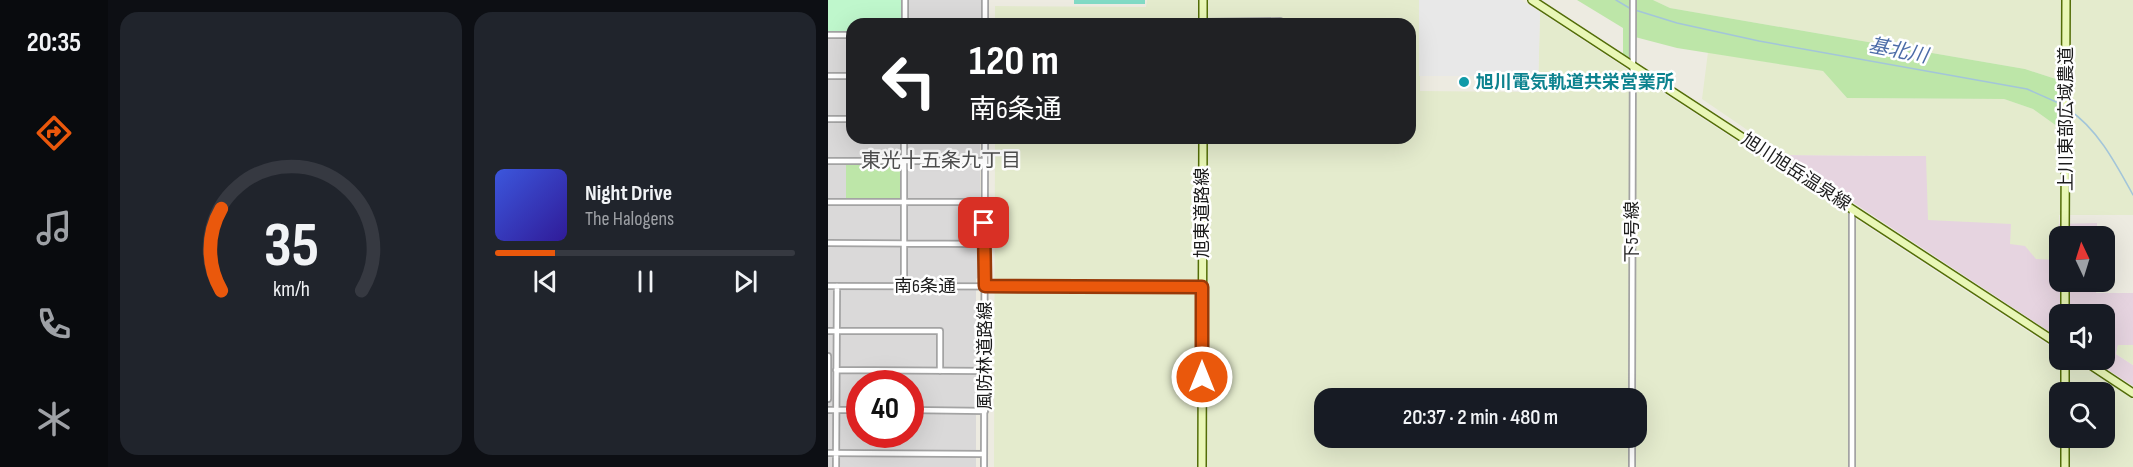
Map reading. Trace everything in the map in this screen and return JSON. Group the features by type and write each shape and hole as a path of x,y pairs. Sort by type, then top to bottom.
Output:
{"main road":[{"path":"1203,0 1203,18"},
{"name":"旭川旭岳温泉線","path":"1532,0 2049,338"},
{"name":"上川東部広域農道","path":"2065,226 2066,0"},
{"name":"旭東道路線","path":"1202,467 1203,144"},
{"path":"2098,370 2133,393"},
{"path":"2064,467 2065,448"}],"street":[{"path":"905,0 905,18"},
{"path":"985,0 985,18"},
{"name":"下5号線","path":"1632,388 1633,1"},
{"path":"828,35 846,35"},
{"path":"828,76 846,76"},
{"path":"828,119 846,119"},
{"path":"904,144 904,286"},
{"name":"風防林道路線","path":"984,467 985,144"},
{"path":"828,161 984,161"},
{"path":"828,202 985,202"},
{"path":"1852,208 1852,467"},
{"path":"828,243 984,244"},
{"name":"南6条通","path":"828,285 1202,287"},
{"path":"836,467 837,286"},
{"path":"828,330 940,331 940,371"},
{"path":"828,356 828,399"},
{"path":"836,370 985,371"},
{"path":"828,410 846,410"},
{"path":"924,410 985,411"},
{"path":"1632,448 1632,467"},
{"path":"828,453 984,454"}],"shaded area":[{"path":"828,0 981,0 981,18 846,18 846,144 980,144 980,276 976,279 976,467 828,467"},
{"path":"1074,0 1145,0 1145,4 1074,4"},
{"name":"旭川電気軌道共栄営業所","path":"1419,0 1521,0 1540,12 1538,92 1513,91 1513,76 1419,76"},
{"path":"1781,155 1927,156 2011,224 2025,245 2049,255 2049,292 2133,293 2133,345 2118,345 2116,354 2133,365 2133,386 2108,370 2115,370 2115,304 2049,304 2049,331"},
{"path":"2097,223 2097,226 2058,226 2058,224"}],"green space":[{"path":"828,0 902,0 902,18 846,18 846,32 828,33"},
{"path":"1147,0 1419,0 1420,91 1538,92 1540,12 2049,345 2049,370 2088,370 2107,382 2049,382 2049,448 2115,448 2115,387 2133,399 2133,467 994,467 995,144 1416,144 1416,18 995,18 995,6 1146,7"},
{"path":"1577,0 1630,0 1629,60 1623,56 1623,28"},
{"path":"1636,0 1653,0 1670,8 2025,69 2062,81 2061,129 2033,109 2004,99 1847,98 1823,71 1677,48 1635,37"},
{"path":"1653,0 2133,0 2133,215 2059,215 2059,226 2049,226 2049,260 2036,259 2025,246 2010,244 2011,224 1928,220 1926,156 1784,155 1702,99 1708,52 1823,71 1847,98 2004,99 2033,109 2061,129 2062,81 2025,69 1670,8"},
{"path":"846,161 904,161 904,202 846,202"},
{"path":"2118,345 2133,345 2133,365 2116,354"}],"waterway":[{"name":"基北川","path":"1616,0 1631,9"},
{"name":"基北川","path":"1635,10 1677,23 1759,41 2027,89 2063,105"},
{"name":"基北川","path":"2069,110 2098,138 2133,195"}],"place":[{"name":"旭川電気軌道共栄営業所","path":"1464,82"}],"district":[{"name":"東光十五条九丁目","path":"941,161"}],"route":[{"path":"984,223 985,286 1202,287 1202,377"}]}
